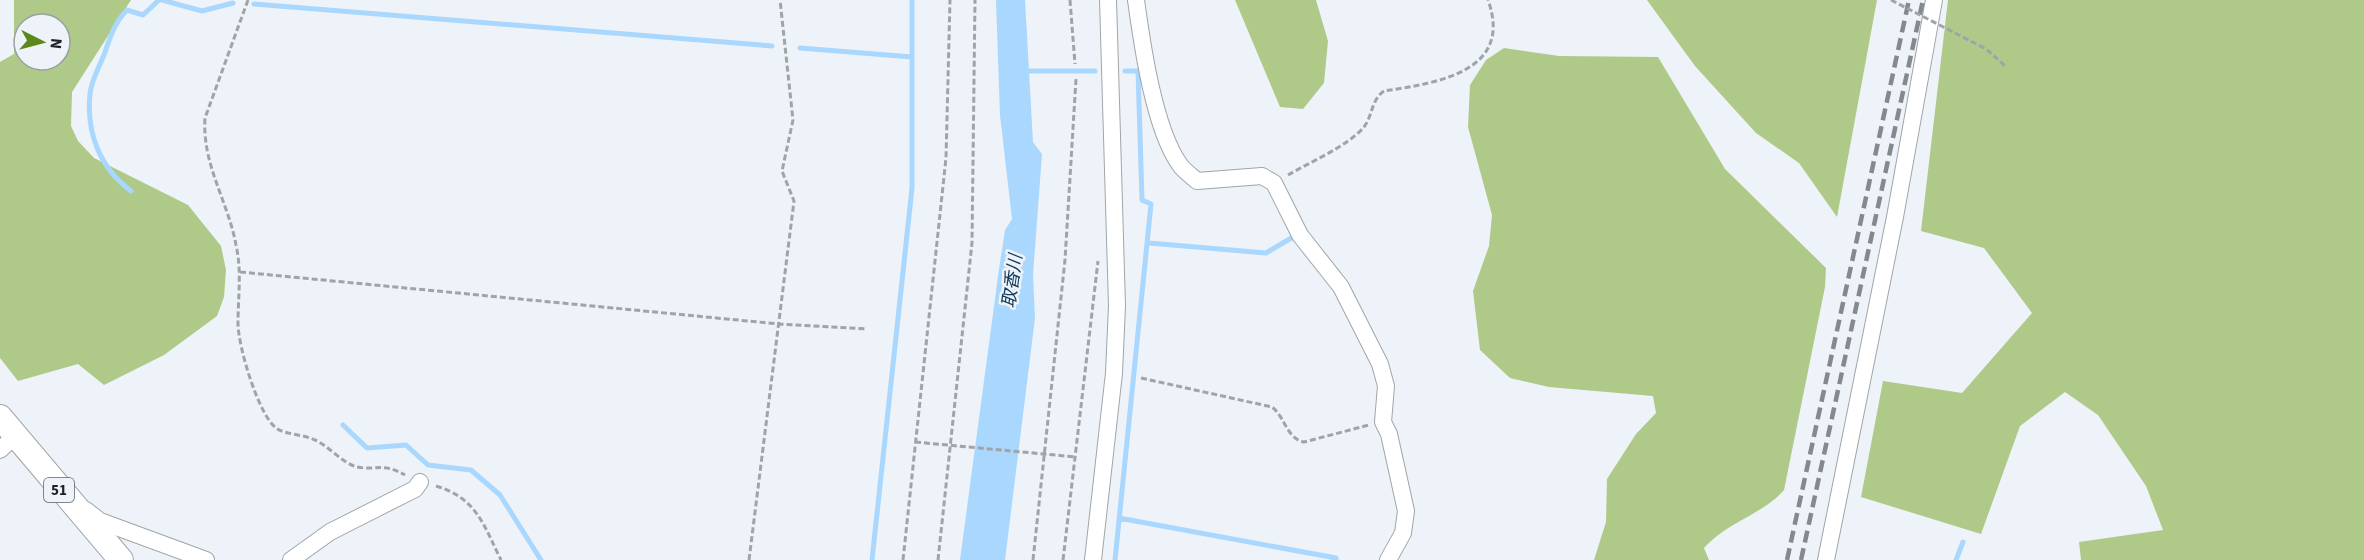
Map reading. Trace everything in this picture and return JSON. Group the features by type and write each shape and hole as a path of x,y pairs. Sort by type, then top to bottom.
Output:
{"highway":[{"name":"51","path":"5,434 121,560"}],"street":[{"path":"1092,560 1114,373 1117,306 1108,0"},
{"path":"1136,0 1141,38 1163,129 1180,166 1197,181 1262,176 1274,183 1300,235 1341,287 1380,364 1386,386 1383,422 1389,434 1406,511 1403,533 1388,560"},
{"path":"1826,560 1895,217 1934,0"},
{"path":"291,560 330,532 415,489 420,482"},
{"path":"77,511 85,509 100,521 207,560"}],"path":[{"path":"248,0 205,118 204,138 209,166 227,209 240,272 238,324 256,398 264,416 278,430 312,438 352,465 388,467 420,482 458,494 474,508 501,560"},
{"path":"749,560 794,201 782,171 793,120 780,0"},
{"path":"903,560 946,158 950,0"},
{"path":"938,560 972,243 975,0"},
{"path":"1070,0 1075,64"},
{"path":"1274,183 1354,136 1365,126 1376,97 1384,91 1454,76 1475,65 1488,52 1496,21 1488,0"},
{"path":"1891,0 1986,49 2005,66"},
{"path":"1033,560 1065,260 1076,79"},
{"path":"1063,560 1098,259"},
{"path":"240,272 779,324 867,329"},
{"path":"1141,378 1272,407 1278,411 1292,435 1304,442 1383,422"},
{"path":"915,442 1076,457"}],"green space":[{"path":"14,0 131,0 72,92 71,126 78,141 94,158 188,205 221,246 226,270 224,297 217,316 164,355 104,385 78,364 18,381 0,358 0,62 12,55 12,72 72,72 72,12 14,12"},
{"path":"1235,0 1316,0 1328,41 1324,83 1303,109 1280,107"},
{"path":"1647,0 1877,0 1837,217 1799,163 1756,133 1695,66"},
{"path":"1948,0 2364,0 2364,560 2081,560 2079,542 2163,530 2146,486 2098,415 2065,392 2020,426 1981,534 1861,497 1883,381 1962,393 2032,313 1984,248 1921,231"},
{"path":"1504,48 1559,56 1658,57 1725,169 1826,268 1825,287 1784,490 1765,506 1713,539 1704,548 1709,560 1594,560 1606,522 1607,479 1636,434 1656,413 1653,396 1549,387 1510,378 1480,350 1473,291 1489,246 1492,215 1468,127 1470,85 1486,60"}],"water":[{"name":"取香川","path":"996,0 1025,0 1033,142 1042,154 1033,275 1035,318 1005,560 960,560 999,269 1005,230 1012,219 1000,115"}],"waterway":[{"path":"131,191 111,172 97,148 90,122 91,89 119,20 127,10 143,15 159,0"},
{"path":"162,0 202,11 233,3"},
{"path":"872,560 912,188 912,0"},
{"path":"254,4 772,46"},
{"path":"800,48 912,57"},
{"path":"1022,71 1095,71"},
{"path":"1115,560 1151,204 1142,200 1138,71 1125,71"},
{"path":"1149,243 1266,253 1293,237"},
{"path":"343,425 367,448 406,445 428,465 471,470 500,495 541,560"},
{"path":"1119,518 1336,558 1336,560"},
{"path":"1956,560 1963,542"}],"railway":[{"path":"1787,560 1909,0"},
{"path":"1801,560 1923,0"}]}
